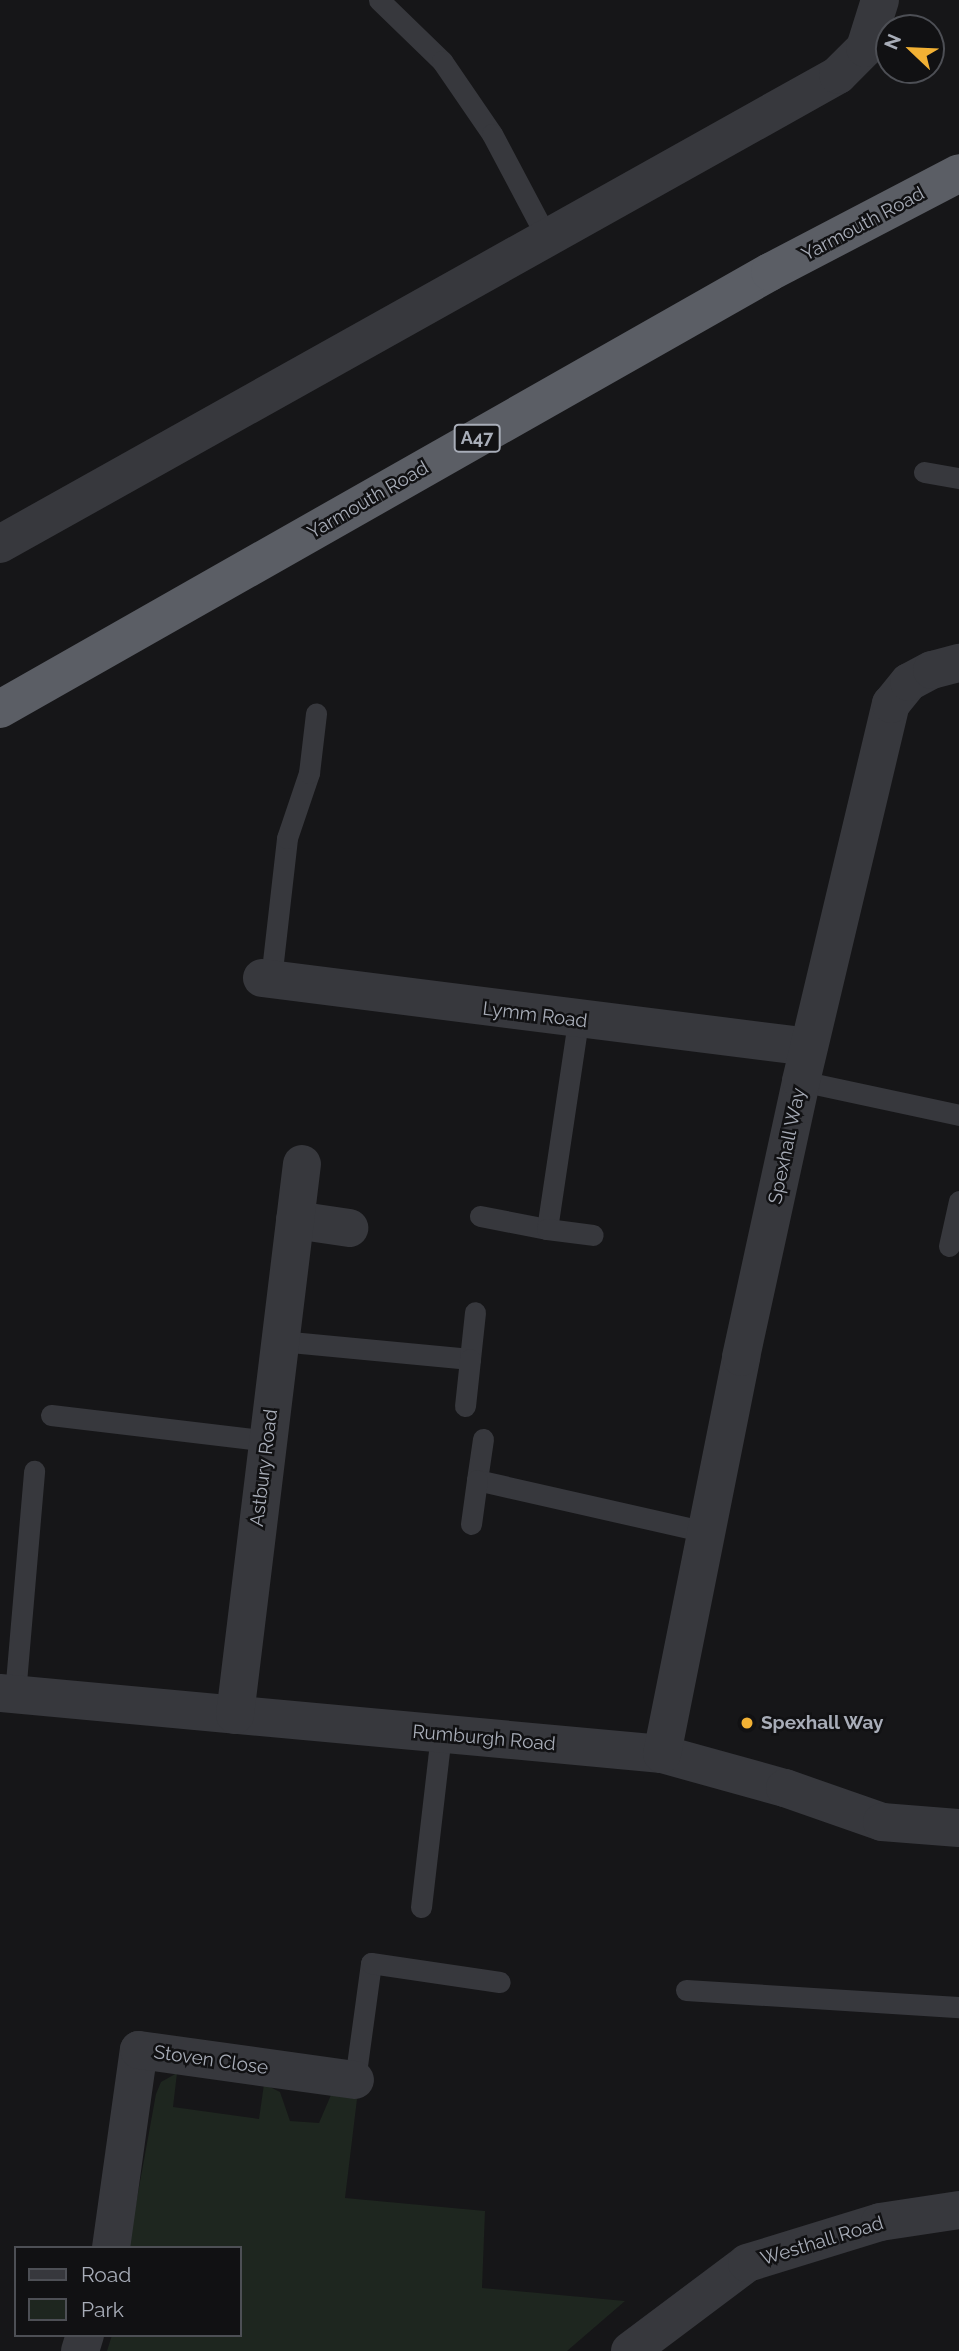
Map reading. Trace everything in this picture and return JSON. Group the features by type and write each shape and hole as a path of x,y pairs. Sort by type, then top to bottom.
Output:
{"highway":[{"name":"Yarmouth Road","path":"0,709 758,279 959,173"}],"street":[{"path":"0,544 838,75 864,48 880,0"},
{"name":"Spexhall Way","path":"662,1754 805,1064 891,704 909,682 932,670 959,663"},
{"name":"Lymm Road","path":"266,979 578,1021 805,1064"},
{"name":"Astbury Road","path":"235,1715 302,1164"},
{"path":"295,1220 349,1228"},
{"name":"Rumburgh Road","path":"7,1694 662,1754 785,1788 882,1822 959,1828"},
{"name":"Stoven Close","path":"111,2246 139,2050 355,2080"},
{"name":"Westhall Road","path":"630,2351 747,2263 880,2222 959,2210"}],"lane":[{"path":"379,0 442,61 492,134 547,238"},
{"path":"924,472 959,478"},
{"path":"266,979 287,838 309,773 316,713"},
{"path":"547,1229 578,1021"},
{"path":"805,1064 959,1115"},
{"path":"949,1246 959,1201"},
{"path":"480,1216 593,1235"},
{"path":"465,1406 475,1312"},
{"path":"280,1341 470,1359"},
{"path":"51,1415 268,1441"},
{"path":"471,1524 483,1439"},
{"path":"7,1694 34,1471"},
{"path":"477,1480 706,1532"},
{"path":"421,1908 441,1734"},
{"path":"355,2080 371,1963 500,1982"},
{"path":"686,1990 959,2007"}],"green space":[{"path":"177,2073 173,2107 259,2119 264,2084 280,2092 290,2121 319,2123 331,2095 357,2099 345,2198 485,2211 482,2288 625,2301 567,2351 107,2351 111,2337 242,2337 242,2246 128,2246 156,2094 161,2082"}],"place":[{"name":"Spexhall Way","path":"747,1723"}]}
